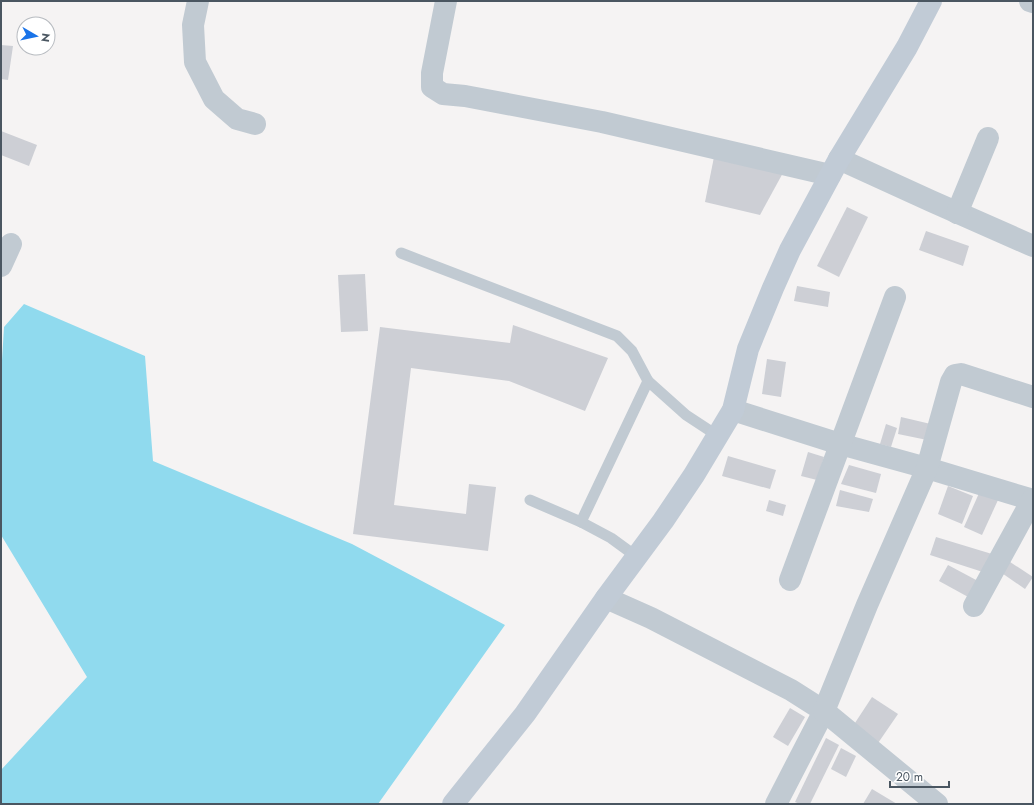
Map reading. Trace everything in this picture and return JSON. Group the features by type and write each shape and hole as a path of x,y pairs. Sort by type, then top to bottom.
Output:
{"street":[{"path":"198,1 193,26 195,62 214,99 237,119 255,124"},
{"path":"446,1 432,73 432,87 443,94 465,96 834,167 957,213 1033,246"},
{"path":"457,803 525,714 606,598 663,521 694,476 718,436 733,410 748,349 790,250 834,167 907,47 931,1"},
{"path":"957,213 988,138"},
{"path":"790,580 895,298"},
{"path":"776,804 824,711 867,605 926,468 951,382 955,375 961,374 1033,397"},
{"path":"733,410 840,444 1032,500 974,606"},
{"path":"606,598 651,618 791,690 824,711 937,804"}],"lane":[{"path":"401,253 617,336 632,351 648,381 686,415 718,436"},
{"path":"581,522 648,381"},
{"path":"530,500 581,522 611,538 637,557"}],"water":[{"path":"24,304 145,356 153,461 352,544 505,625 378,804 1,804 1,770 87,677 1,535 1,377 4,327"}],"building":[{"path":"1,45 13,46 8,80 1,79"},
{"path":"1,131 37,145 29,166 1,155"},
{"path":"714,157 784,171 760,215 705,202"},
{"path":"847,207 868,217 839,277 817,266"},
{"path":"926,231 969,246 963,266 919,250"},
{"path":"365,274 368,331 341,332 338,275"},
{"path":"797,286 830,292 828,307 794,301"},
{"path":"513,325 608,358 585,411 509,381 411,368 394,505 466,514 469,484 496,487 488,551 353,534 380,327 510,343"},
{"path":"767,359 786,362 781,397 762,394"},
{"path":"901,417 935,425 932,441 898,434"},
{"path":"886,424 897,428 891,447 880,444"},
{"path":"808,452 824,457 817,480 801,476"},
{"path":"728,456 776,470 770,489 722,476"},
{"path":"849,465 881,474 876,493 841,484"},
{"path":"948,486 973,496 962,524 938,514"},
{"path":"840,490 873,499 869,512 836,506"},
{"path":"980,491 998,500 982,535 964,527"},
{"path":"769,500 786,505 783,516 766,511"},
{"path":"936,537 992,554 986,573 930,555"},
{"path":"1004,558 1033,577 1025,589 996,569"},
{"path":"948,565 978,581 970,598 939,581"},
{"path":"872,697 898,714 876,746 851,729"},
{"path":"790,708 805,717 788,746 773,737"},
{"path":"826,738 839,745 810,804 800,804 795,802"},
{"path":"841,748 856,756 846,777 831,769"},
{"path":"872,789 897,804 863,804"}]}
